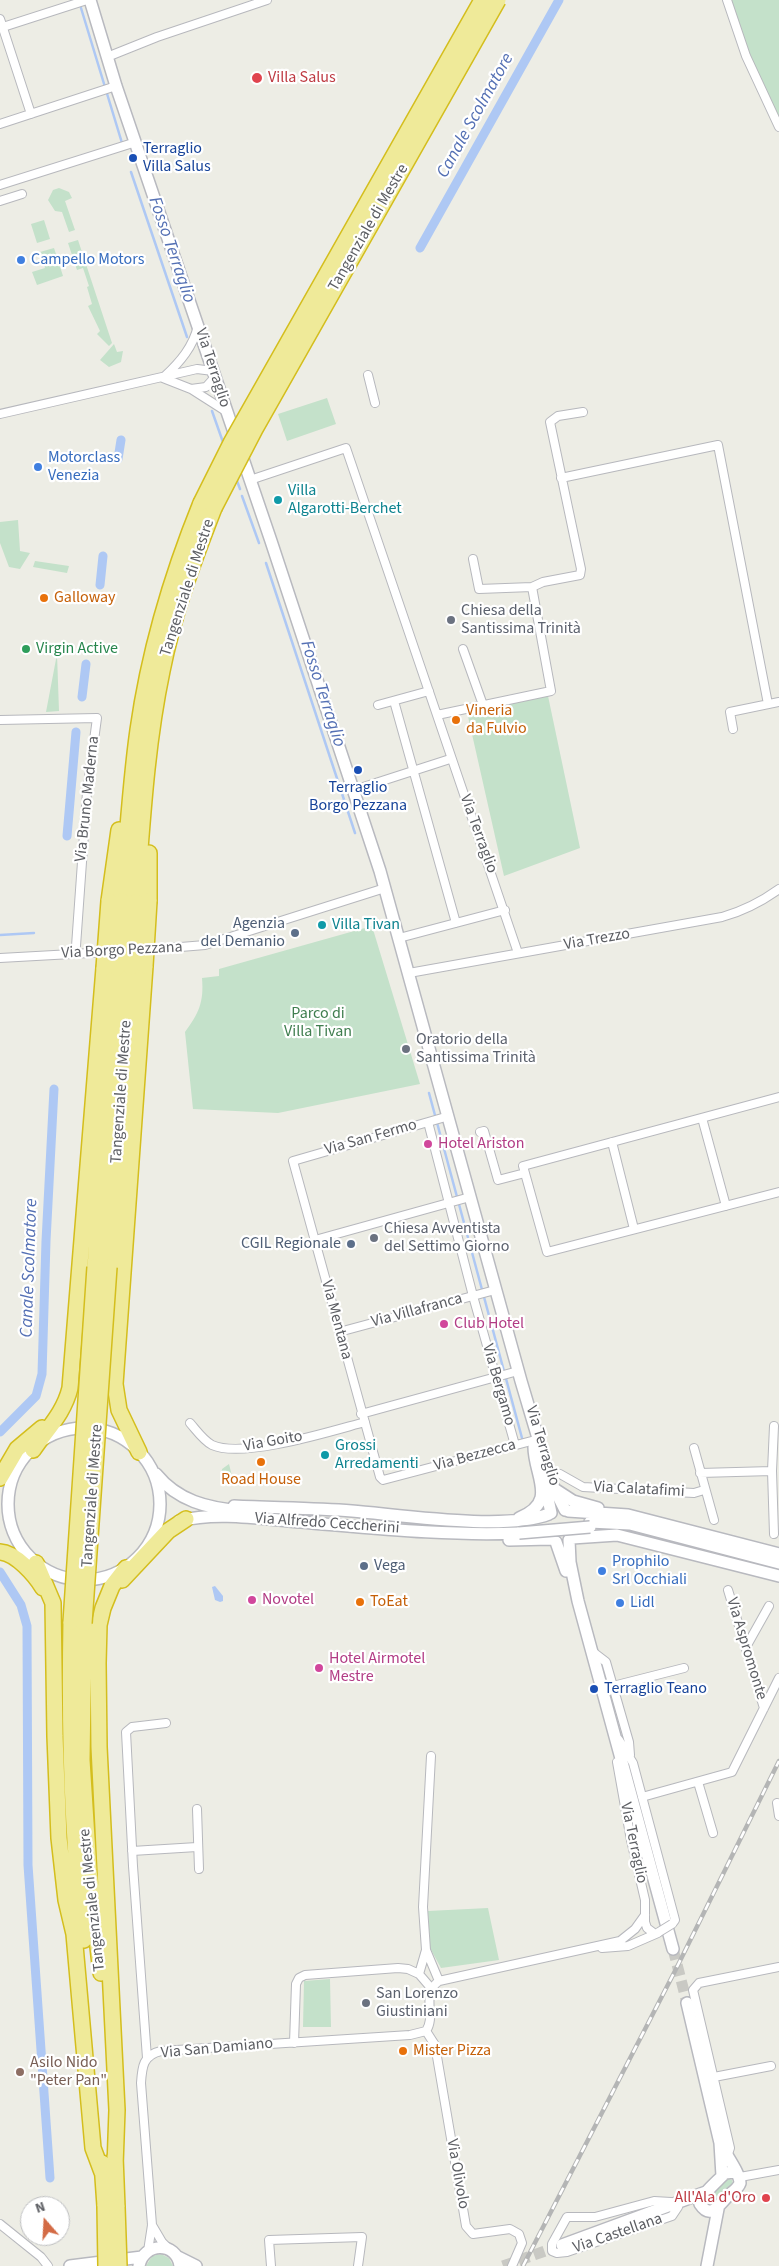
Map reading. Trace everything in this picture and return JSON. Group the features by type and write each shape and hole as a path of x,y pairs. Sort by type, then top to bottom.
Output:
{"highway":[{"name":"Tangenziale di Mestre","path":"208,506 231,443 482,0"},
{"name":"Tangenziale di Mestre","path":"112,2265 109,2169 72,1832 70,1732 129,901 148,758 155,671 173,576 208,506 273,398 498,0"},
{"path":"32,1450 52,1427 70,1388 124,967 129,901 132,708 155,671"},
{"path":"124,967 115,1384 119,1410 139,1452"},
{"path":"0,1478 17,1449 60,1412"},
{"path":"101,1616 121,1581 168,1531 186,1519"},
{"path":"0,1552 8,1552 40,1584 54,1612"},
{"path":"36,1563 50,1591 54,1612 54,1726 59,1838 66,1900 74,1934 93,2148 109,2169"},
{"path":"109,2169 117,2110 99,1747 98,1643 101,1616 112,1586 126,1568"}],"main road":[{"name":"Via Terraglio","path":"84,1 107,57 114,87 136,142 354,790 385,888 409,973 438,1119 467,1198 491,1291 535,1442 547,1490 550,1513"},
{"path":"0,1486 32,1450 59,1433 90,1429 114,1435 139,1452 150,1467 158,1488 160,1505 157,1527 146,1548 126,1568 104,1577 80,1580 57,1575 36,1563 26,1552 14,1532 0,1522"},
{"name":"Via Terraglio","path":"535,1442 554,1489 566,1510"},
{"path":"517,1527 540,1500 542,1487 535,1442"},
{"path":"14,1532 10,1516 9,1498 12,1482 19,1466"},
{"name":"Via Alfredo Ceccherini","path":"150,1467 178,1495 213,1512"},
{"path":"554,1489 573,1501 616,1514"},
{"path":"213,1512 311,1509 449,1519 517,1527 618,1528 779,1569"},
{"path":"517,1527 550,1513 566,1510 616,1514 643,1518 779,1554"},
{"path":"566,1510 574,1516 577,1523 576,1531 571,1539"},
{"path":"213,1512 290,1528 471,1541 553,1540 617,1535 779,1576"},
{"name":"Via Alfredo Ceccherini","path":"146,1548 166,1527 186,1519 213,1512 417,1527 517,1527"},
{"path":"550,1513 544,1527 553,1540"},
{"path":"517,1527 618,1522 779,1563"},
{"name":"Via Terraglio","path":"571,1539 570,1562 578,1601 673,1949"},
{"name":"Via Terraglio","path":"553,1540 578,1601"},
{"path":"686,2003 720,2143 722,2176"},
{"path":"707,2266 718,2209 727,2196 739,2187 738,2174 720,2143"},
{"path":"701,2266 707,2222 700,2199 728,2171 738,2174"},
{"name":"Via Castellana","path":"562,2245 706,2192"},
{"name":"Via Castellana","path":"677,2204 711,2211 718,2209"},
{"path":"112,2265 143,2258 156,2247 196,2266"},
{"path":"70,2266 125,2266"}],"street":[{"path":"107,57 157,37 267,0"},
{"path":"726,0 746,56 779,127"},
{"path":"1,28 84,1"},
{"path":"0,18 1,28 31,114"},
{"path":"0,124 114,87"},
{"path":"0,186 136,142"},
{"path":"0,201 22,194"},
{"path":"164,378 183,359 195,336 198,325"},
{"path":"0,414 197,369 214,374 206,386 191,389"},
{"path":"368,375 375,404"},
{"path":"164,378 191,389 227,412"},
{"path":"473,559 479,588 532,587 543,582 575,576 581,573 550,422 558,416 583,412"},
{"path":"560,478 718,445 768,704"},
{"name":"Via Terraglio","path":"250,480 346,448 429,690 450,759 505,910 518,953"},
{"path":"437,715 551,691 532,587"},
{"path":"463,649 483,705"},
{"path":"378,705 394,702 429,690"},
{"path":"394,702 456,923"},
{"path":"733,729 730,712 779,702"},
{"name":"Via Bruno Maderna","path":"0,720 97,718 86,809 76,946"},
{"path":"354,790 450,759"},
{"name":"Via Borgo Pezzana","path":"0,958 205,945 385,888"},
{"name":"Via Trezzo","path":"409,973 722,917 748,908 779,889"},
{"path":"399,938 505,910"},
{"path":"779,1097 523,1166 547,1252 779,1192"},
{"path":"702,1118 726,1206"},
{"name":"Via San Fermo","path":"293,1161 438,1119"},
{"name":"Via Bergamo","path":"438,1119 451,1202 515,1445"},
{"path":"480,1132 484,1131 498,1180 525,1173"},
{"path":"612,1142 634,1229"},
{"name":"Via Mentana","path":"293,1161 381,1479"},
{"path":"315,1240 467,1198"},
{"name":"Via Villafranca","path":"339,1332 491,1291"},
{"name":"Via Goito","path":"190,1423 202,1438 212,1445 243,1449 363,1418 498,1376 516,1375"},
{"path":"774,1426 772,1471 774,1534"},
{"name":"Via Bezzecca","path":"381,1479 515,1445 535,1442"},
{"path":"694,1448 704,1490 714,1520"},
{"name":"Via Calatafimi","path":"548,1471 560,1474 583,1487 694,1493 704,1490"},
{"name":"Via Calatafimi","path":"700,1473 772,1471"},
{"name":"Via Aspromonte","path":"728,1590 764,1708"},
{"path":"746,1647 769,1606"},
{"name":"Via Terraglio","path":"593,1652 606,1662 629,1742 630,1756 675,1920 657,1933 647,1928 645,1915 646,1900 620,1782 614,1732"},
{"path":"613,1686 684,1668"},
{"path":"642,1797 732,1772 779,1678"},
{"path":"147,2058 132,1851 126,1732 132,1727 166,1724"},
{"name":"Via Terraglio","path":"614,1732 630,1756"},
{"path":"431,1756 423,1907 426,1950 439,1980"},
{"path":"698,1782 713,1833"},
{"path":"777,1803 779,1816"},
{"path":"197,1808 199,1869"},
{"path":"132,1851 198,1847"},
{"path":"426,2031 430,2024 428,2001 431,1988 439,1980 590,1949 620,1940 635,1929 645,1915"},
{"path":"590,1949 628,1946 657,1933"},
{"path":"419,1974 426,1950"},
{"path":"727,2157 730,2148 693,1990 699,1983 779,1967"},
{"path":"294,2043 296,1984 299,1978 305,1975 398,1968 408,1969 419,1974 431,1988"},
{"name":"Via San Damiano","path":"143,2258 152,2225 141,2083 143,2063 147,2058 161,2051 410,2035 426,2031"},
{"name":"Via Olivolo","path":"426,2031 435,2045 466,2226 473,2234 510,2229 519,2234 522,2243 512,2266"},
{"path":"714,2077 771,2066"},
{"path":"738,2174 779,2170"},
{"name":"Via Castellana","path":"654,2201 677,2204 672,2216 567,2252 552,2251 552,2244 567,2217 595,2217 654,2201"},
{"path":"0,2224 41,2256 48,2266"},
{"name":"Via San Damiano","path":"152,2225 162,2242 176,2257"},
{"path":"271,2266 269,2240 362,2237 358,2266"}],"green space":[{"path":"730,0 779,0 779,117 750,55"},
{"path":"59,188 69,192 72,198 65,201 75,230 69,232 62,212 55,211 48,200 53,190"},
{"path":"44,220 50,239 37,243 31,224"},
{"path":"78,240 112,343 109,346 97,334 100,331 88,306 92,304 87,287 89,286 83,268 77,270 68,243"},
{"path":"54,248 63,276 37,285 32,272 45,268 40,252"},
{"path":"114,344 117,352 123,351 121,362 109,367 100,360"},
{"path":"327,398 336,424 287,441 278,414"},
{"path":"18,520 20,551 30,553 20,569 9,567 0,543 0,522"},
{"path":"35,561 69,566 67,573 33,567"},
{"path":"57,654 59,711 46,712"},
{"path":"548,696 580,848 504,876 467,712"},
{"name":"Parco di Villa Tivan","path":"372,926 420,1084 278,1113 193,1109 185,1032 194,1019 201,1001 202,978 219,976 219,969"},
{"path":"229,1464 234,1484 227,1483 221,1478 222,1469"},
{"path":"488,1908 499,1960 441,1968 430,1948 428,1911"},
{"path":"330,1979 331,2027 303,2027 304,1981"},
{"path":"728,2179 732,2180 733,2184 712,2204 707,2203 707,2200"},
{"path":"161,2254 169,2258 173,2266 146,2266 152,2256"}],"water":[{"path":"215,1586 223,1596 223,1601 215,1600 212,1587"}],"waterway":[{"name":"Canale Scolmatore","path":"420,248 559,0"},
{"name":"Fosso Terraglio","path":"81,8 122,143"},
{"name":"Fosso Terraglio","path":"131,172 187,337"},
{"name":"Fosso Terraglio","path":"212,411 224,445"},
{"name":"Canale Scolmatore","path":"118,459 121,440"},
{"name":"Fosso Terraglio","path":"236,478 240,489"},
{"name":"Fosso Terraglio","path":"242,496 259,543"},
{"name":"Canale Scolmatore","path":"100,585 103,556"},
{"name":"Fosso Terraglio","path":"266,563 355,833"},
{"name":"Canale Scolmatore","path":"82,697 86,664"},
{"name":"Canale Scolmatore","path":"67,836 76,732"},
{"path":"0,935 34,933"},
{"name":"Canale Scolmatore","path":"0,1432 36,1396 42,1374 46,1241 54,1089"},
{"name":"Fosso Terraglio","path":"429,1093 522,1438"},
{"name":"Canale Scolmatore","path":"0,1572 21,1605 27,1626 28,1865 50,2178"}],"tunnel":[{"path":"673,1949 687,2003"},
{"path":"503,2266 562,2245"}],"railway":[{"path":"523,2266 675,1971 779,1761"}],"place":[{"name":"Villa Salus","path":"257,78"},
{"name":"Terraglio Villa Salus","path":"133,158"},
{"name":"Campello Motors","path":"21,260"},
{"name":"Motorclass Venezia","path":"38,467"},
{"name":"Villa Algarotti-Berchet","path":"278,500"},
{"name":"Galloway","path":"44,598"},
{"name":"Chiesa della Santissima Trinità","path":"451,620"},
{"name":"Virgin Active","path":"26,649"},
{"name":"Vineria da Fulvio","path":"456,720"},
{"name":"Terraglio Borgo Pezzana","path":"358,770"},
{"name":"Villa Tivan","path":"322,925"},
{"name":"Agenzia del Demanio","path":"295,933"},
{"name":"Oratorio della Santissima Trinità","path":"406,1049"},
{"name":"Hotel Ariston","path":"428,1144"},
{"name":"Chiesa Avventista del Settimo Giorno","path":"374,1238"},
{"name":"CGIL Regionale","path":"351,1244"},
{"name":"Club Hotel","path":"444,1324"},
{"name":"Grossi Arredamenti","path":"325,1455"},
{"name":"Road House","path":"261,1462"},
{"name":"Vega","path":"364,1566"},
{"name":"Prophilo Srl Occhiali","path":"602,1571"},
{"name":"Novotel","path":"252,1600"},
{"name":"ToEat","path":"360,1602"},
{"name":"Lidl","path":"620,1603"},
{"name":"Hotel Airmotel Mestre","path":"319,1668"},
{"name":"Terraglio Teano","path":"594,1689"},
{"name":"San Lorenzo Giustiniani","path":"366,2003"},
{"name":"Mister Pizza","path":"403,2051"},
{"name":"Asilo Nido \"Peter Pan\"","path":"20,2072"},
{"name":"All'Ala d'Oro","path":"766,2198"}]}
